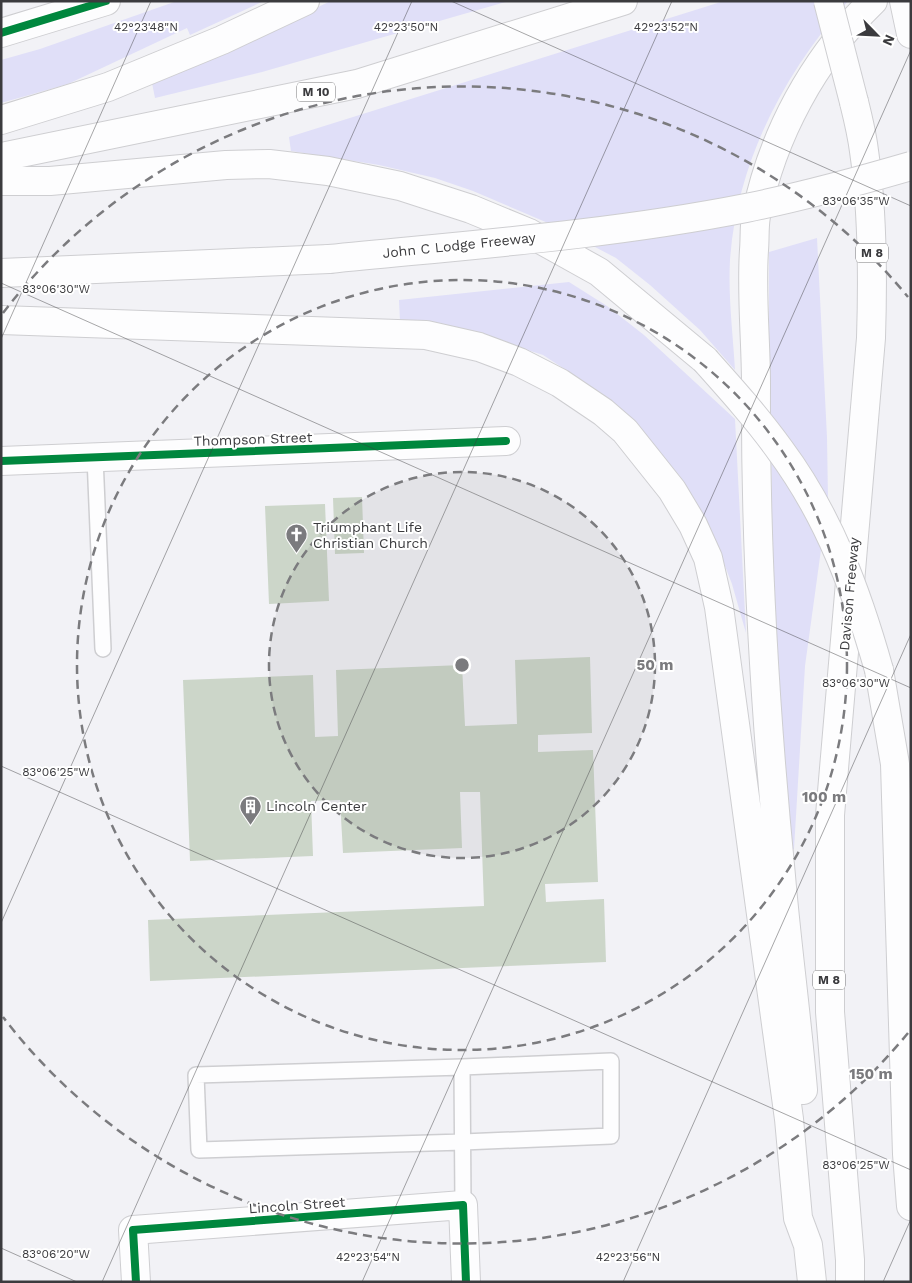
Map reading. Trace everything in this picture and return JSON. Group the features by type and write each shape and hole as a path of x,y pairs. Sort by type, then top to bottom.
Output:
{"main road":[{"path":"1,32 106,1"},
{"path":"1,120 108,88 222,40 306,1"},
{"name":"M 10","path":"1,158 357,84 624,1"},
{"name":"Davison Freeway","path":"828,1 854,102 864,150 870,207 873,274 871,338 830,815 830,1012 850,1260 850,1282"},
{"path":"808,1245 814,1218 803,1085 780,875 766,702 755,455 756,366 752,284 756,218 770,166 782,133 828,50 874,1"},
{"path":"904,1 911,34"},
{"path":"1,181 50,181 226,165 269,164 328,171 400,186 471,209 530,233 599,272 705,360 781,450 811,497 843,560 859,601 879,670 895,764 907,1154 911,1206"},
{"name":"John C Lodge Freeway","path":"1,273 329,259 500,242 643,225 746,208 856,182 911,166"},
{"path":"1,320 426,335 479,347 519,362 560,383 603,412 624,431 672,490 693,525 708,558 719,606 789,1119 798,1218 808,1245 812,1282"},
{"name":"Thompson Street","path":"1,461 506,442"},
{"path":"463,1205 466,1282"},
{"name":"Lincoln Street","path":"136,1282 134,1230 463,1205"}],"lane":[{"path":"95,457 103,650"},
{"path":"610,1060 611,1136 463,1142 199,1150 196,1075 462,1067 610,1060"},
{"path":"462,1067 463,1205"}],"shaded area":[{"path":"177,1 264,1 190,35 187,28 68,84 1,103 1,60 40,49"},
{"path":"331,1 509,1 262,72 155,98 152,83"},
{"path":"724,1 848,1 825,29 784,89 754,154 742,188 734,224 730,260 730,302 735,370 700,330 650,285 616,258 555,226 473,191 435,178 379,165 291,151 289,137"},
{"path":"817,238 827,437 828,499 805,666 794,849 786,851 771,548 769,252"},
{"path":"569,282 607,306 644,335 735,419 746,633 732,584 709,525 679,475 625,413 580,379 543,355 463,329 400,321 399,300"}],"building":[{"path":"362,497 364,553 335,554 333,498"},
{"name":"Triumphant Life Christian Church","path":"325,504 329,601 269,604 265,506"},
{"name":"Lincoln Center","path":"590,657 592,733 538,735 538,752 593,750 598,882 545,884 546,902 604,899 606,962 150,981 148,920 484,906 480,792 460,792 462,848 343,853 340,800 311,801 313,856 190,861 183,680 313,675 315,737 338,736 336,670 462,665 465,726 517,724 515,660"}],"cycle path":[{"path":"1,33 106,1"},
{"path":"1,461 506,441"},
{"path":"136,1282 133,1230 463,1205 466,1282"}],"place":[{"name":"Triumphant Life Christian Church","path":"297,554"},
{"name":"Lincoln Center","path":"250,825"}]}
